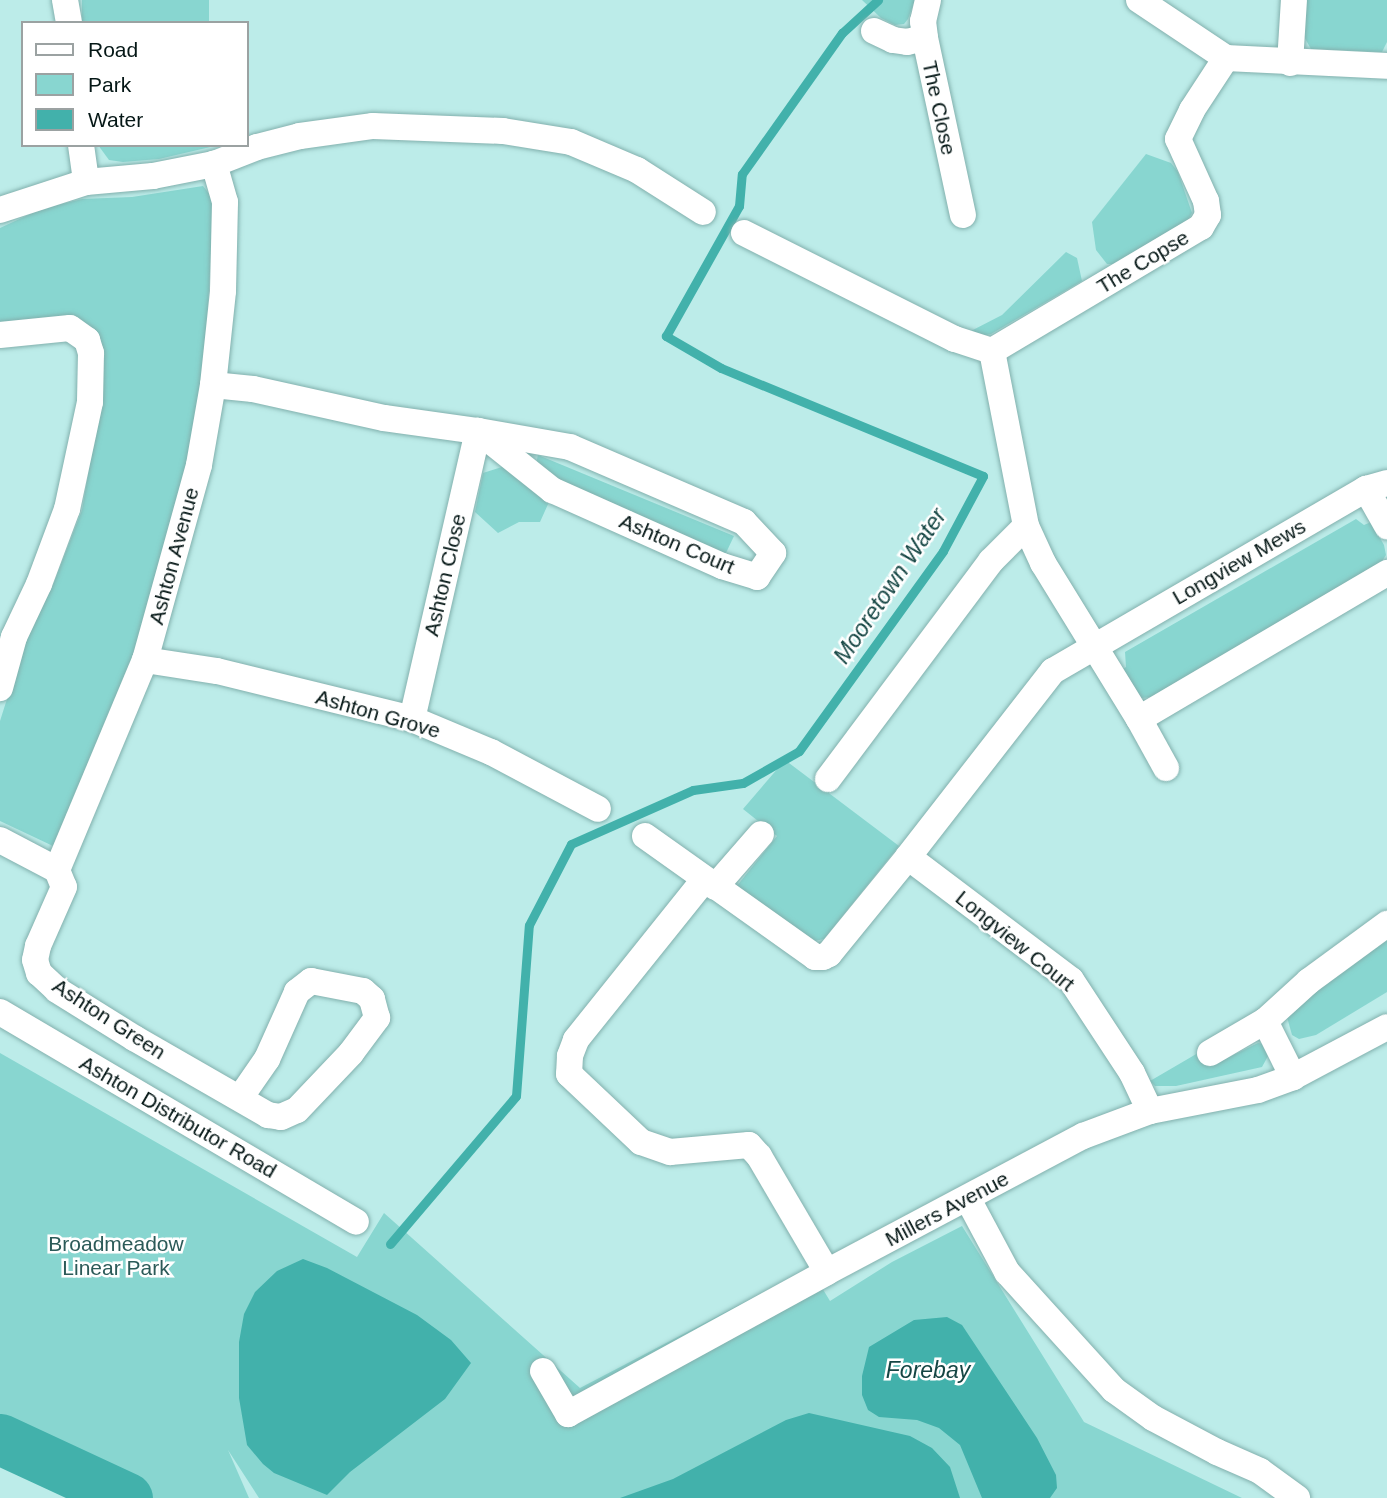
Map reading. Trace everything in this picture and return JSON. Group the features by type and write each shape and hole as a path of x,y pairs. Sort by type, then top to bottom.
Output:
{"street":[{"path":"65,0 69,21"},
{"name":"The Close","path":"928,0 923,21 925,38 963,215"},
{"path":"1139,0 1226,58 1387,66"},
{"path":"1290,63 1294,0"},
{"path":"874,31 893,40 907,42 925,38"},
{"name":"The Copse","path":"992,351 1201,227 1208,215 1206,201 1178,139 1192,110 1226,58"},
{"path":"0,210 86,182 153,176 214,164 257,147 300,136 373,126 503,131 571,142 606,154 637,170 703,212"},
{"path":"81,147 86,182"},
{"name":"Ashton Avenue","path":"57,870 145,660 189,504 213,385 223,291 225,202 214,164"},
{"path":"744,233 954,339 992,351 1026,526 1044,563 1166,768"},
{"path":"0,335 70,328 87,340 91,353 90,402 67,509 39,584 7,635 0,688"},
{"name":"Ashton Court","path":"213,385 253,388 384,418 478,431 570,447 744,522 773,553 757,577 722,566 552,490 478,431"},
{"name":"Ashton Close","path":"412,719 478,431"},
{"path":"1376,486 1387,526"},
{"name":"Longview Mews","path":"710,883 816,957 830,954 1053,671 1376,486"},
{"path":"828,779 991,561 1026,526"},
{"path":"1139,719 1387,573"},
{"name":"Ashton Grove","path":"145,660 217,671 412,719 491,752 598,808"},
{"path":"761,834 710,883 576,1040 570,1056 569,1074 641,1142 670,1152 749,1145 760,1156 827,1272"},
{"path":"645,836 710,883"},
{"path":"0,840 57,870"},
{"name":"Longview Court","path":"908,858 1071,980 1132,1073 1150,1111"},
{"name":"Ashton Green","path":"57,870 64,887 38,947 35,960 39,974 57,990 134,1038 268,1115 281,1117 297,1110 370,1032 377,1018 372,999 363,991 310,981 297,992 267,1059 240,1098"},
{"path":"1210,1053 1265,1021 1309,981 1387,924"},
{"name":"Ashton Distributor Road","path":"0,1012 356,1222"},
{"path":"1265,1021 1293,1077"},
{"name":"Millers Avenue","path":"543,1371 568,1414 1083,1136 1150,1111 1220,1099 1293,1077 1387,1027"},
{"path":"968,1199 1007,1272 1114,1390 1174,1429 1260,1471 1297,1498"}],"green space":[{"path":"82,0 209,0 209,21 82,21"},
{"path":"862,0 915,0 904,24 895,25 881,18"},
{"path":"1305,0 1387,0 1387,42 1382,52 1311,49 1302,33"},
{"path":"99,147 210,147 159,159 123,162 109,160"},
{"path":"1146,154 1171,163 1178,172 1192,213 1187,222 1118,264 1107,264 1096,250 1092,222"},
{"path":"203,186 214,200 204,378 170,540 135,658 53,846 0,821 0,721 26,639 53,585 82,510 94,440 98,345 0,325 0,228 41,209 82,199 132,197"},
{"path":"1066,252 1077,258 1082,281 991,334 981,336 969,332 1002,315"},
{"path":"538,455 734,536 725,555 561,483 536,464"},
{"path":"505,466 549,502 540,522 519,522 498,533 475,512 483,473"},
{"path":"1356,519 1364,525 1371,522 1384,545 1386,555 1381,563 1152,697 1141,698 1133,692 1120,671 1126,667 1125,652"},
{"path":"785,760 899,846 824,939 810,942 736,887 777,836 743,809"},
{"path":"1387,936 1387,992 1316,1035 1299,1039 1292,1035 1287,1017 1292,1010"},
{"path":"1258,1043 1263,1044 1268,1056 1262,1067 1176,1086 1155,1086 1150,1081 1198,1053 1209,1067"},
{"name":"Broadmeadow Linear Park","path":"0,1053 357,1257 384,1213 580,1388 810,1268 830,1301 892,1262 962,1226 1084,1422 1242,1498 259,1498 228,1450 249,1498 117,1498 67,1478 0,1445"}],"water":[{"path":"303,1259 327,1268 417,1315 451,1340 471,1363 445,1399 350,1472 327,1495 274,1473 263,1464 247,1445 239,1398 239,1342 244,1314 255,1292 277,1271"},
{"name":"Forebay","path":"947,1317 962,1325 1037,1438 1056,1475 1057,1488 1050,1498 982,1498 960,1445 939,1428 917,1420 879,1417 868,1410 862,1395 862,1376 869,1347 914,1320"},
{"path":"809,1413 910,1436 932,1448 950,1467 960,1498 620,1498 673,1479 786,1420"}],"waterway":[{"name":"Mooretown Water","path":"390,1244 516,1096 529,925 571,844 693,790 743,783 799,751 943,551 983,476 721,368 666,336 739,206 742,174 842,33 878,0"},
{"path":"0,1439 127,1498"}]}
